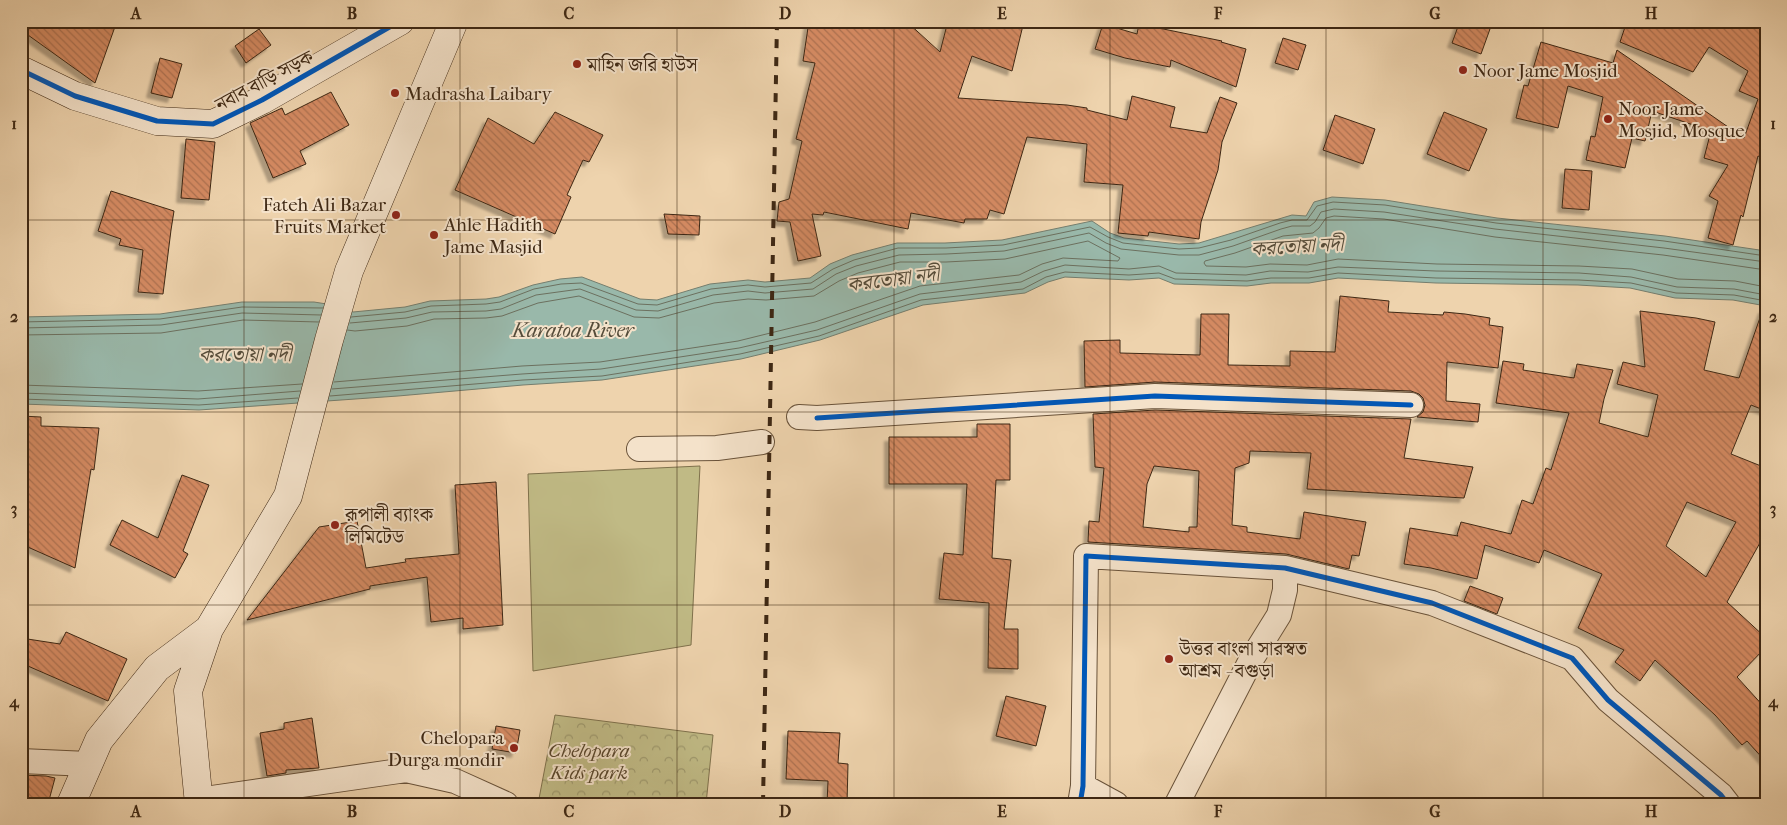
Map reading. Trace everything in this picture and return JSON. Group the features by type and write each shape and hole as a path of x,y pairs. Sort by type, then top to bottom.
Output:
{"main road":[{"name":"নবাব বাড়ি সড়ক","path":"21,70 75,96 148,118 213,124 262,100 400,21"},
{"path":"199,802 188,691 209,629 288,496 349,271 454,21"},
{"path":"71,804 99,740 158,668 209,629"}],"street":[{"path":"799,418 1154,396 1411,404"},
{"path":"639,449 717,448 762,442"},
{"path":"1116,804 1081,795 1086,556 1285,568 1432,603 1572,658 1608,700 1721,795 1728,804"},
{"path":"1176,804 1251,660 1279,615 1285,590 1285,568"},
{"path":"21,760 88,764"},
{"path":"199,802 406,770 455,781 506,804"}],"green space":[{"path":"700,466 691,645 533,671 528,474"},
{"name":"Chelopara Kids park","path":"555,715 713,735 706,804 538,804"}],"water":[{"path":"1332,197 1385,200 1497,218 1665,236 1766,251 1766,306 1733,300 1675,298 1630,288 1578,285 1436,283 1338,278 1309,283 1271,283 1247,286 1174,284 1159,278 1129,280 1065,277 1048,282 1025,293 923,305 820,340 741,359 602,380 199,410 21,404 21,317 160,314 242,302 314,302 333,305 353,312 405,307 430,301 486,299 499,297 533,285 560,279 582,277 640,299 657,300 710,284 748,280 765,282 810,278 830,264 852,255 897,243 1002,240 1092,221 1110,233 1124,238 1179,244 1199,243 1292,215 1306,216 1314,202"}],"building":[{"path":"21,21 117,21 95,83 21,30"},
{"path":"809,21 906,21 940,52 948,21 977,21 994,26 996,21 1024,21 1012,71 972,56 958,98 1067,105 1087,108 1087,110 1127,120 1132,96 1175,107 1170,127 1207,133 1220,97 1237,103 1222,142 1218,170 1201,222 1199,239 1149,232 1148,236 1118,233 1123,185 1084,182 1087,144 1027,137 1004,214 990,210 987,219 965,219 964,223 911,213 908,229 824,212 823,215 812,214 821,256 798,261 790,222 777,221 779,202 789,199 802,141 796,139 815,63 803,61"},
{"path":"1460,21 1468,21 1490,29 1481,54 1452,43"},
{"path":"1627,21 1766,21 1766,159 1758,156 1743,217 1741,215 1733,245 1708,238 1718,201 1709,196 1728,165 1704,158 1711,131 1652,111 1645,141 1632,138 1625,168 1586,160 1591,136 1595,137 1603,97 1568,86 1558,128 1516,118 1524,85 1528,86 1541,42 1613,63 1617,50 1744,138 1758,99 1739,91 1748,71 1709,47 1693,72 1620,42"},
{"path":"1103,24 1137,34 1139,24 1222,41 1246,49 1236,87 1171,60 1170,67 1125,58 1095,49"},
{"path":"259,29 271,45 246,63 235,46"},
{"path":"1283,38 1306,45 1298,70 1275,63"},
{"path":"160,58 182,64 172,98 151,93"},
{"path":"331,92 349,125 300,151 306,164 273,178 250,123 282,108 285,115"},
{"path":"555,112 603,135 589,162 583,160 567,195 571,197 555,234 455,190 488,118 534,144"},
{"path":"1444,112 1487,129 1469,171 1427,154"},
{"path":"1335,115 1375,129 1363,164 1323,150"},
{"path":"186,139 215,142 209,200 181,198"},
{"path":"1565,169 1592,171 1589,210 1562,208"},
{"path":"111,191 174,211 163,294 138,292 143,250 119,245 121,239 98,231"},
{"path":"664,214 700,216 699,235 668,234"},
{"path":"1340,296 1389,301 1388,312 1443,315 1444,312 1465,314 1490,318 1489,325 1503,327 1498,368 1447,362 1446,401 1480,404 1478,422 1417,417 1423,412 1425,405 1423,398 1419,394 1411,391 1155,382 1085,387 1084,341 1120,340 1120,353 1200,355 1201,314 1229,314 1228,365 1290,366 1290,351 1335,352"},
{"path":"1763,309 1766,309 1766,411 1751,405 1731,454 1766,468 1766,532 1727,602 1766,638 1766,647 1737,677 1766,709 1766,762 1747,741 1742,745 1715,715 1655,660 1640,681 1615,662 1624,650 1578,628 1602,574 1544,550 1539,563 1485,545 1477,579 1431,568 1404,564 1410,528 1458,536 1461,522 1511,534 1522,500 1533,504 1546,468 1551,470 1569,413 1496,403 1503,361 1524,364 1523,370 1574,378 1577,364 1613,370 1599,423 1648,437 1658,395 1617,384 1623,362 1645,367 1640,311 1715,322 1704,370 1739,378","holes":["1687,502 1736,522 1706,577 1666,546"]},
{"path":"1155,410 1411,419 1404,458 1473,467 1464,498 1307,489 1311,453 1250,451 1249,463 1235,468 1232,525 1247,527 1247,532 1300,539 1304,512 1366,522 1359,556 1352,555 1349,569 1286,554 1088,542 1089,521 1099,522 1104,468 1095,467 1093,414","holes":["1154,466 1199,471 1197,527 1189,527 1189,532 1143,527 1147,484"]},
{"path":"21,416 41,417 41,426 99,428 94,470 91,469 75,568 21,544"},
{"path":"977,424 1010,424 1010,480 996,480 992,558 1011,560 1004,629 1018,629 1018,669 988,668 989,603 939,599 944,553 963,555 967,484 889,484 889,437 977,437"},
{"path":"182,475 209,485 183,551 188,554 175,578 110,545 122,520 158,538"},
{"path":"496,482 503,625 463,629 463,618 431,622 427,577 370,586 370,589 247,620 319,527 357,521 366,568 406,562 405,559 459,554 455,485"},
{"path":"1470,586 1503,598 1497,614 1464,601"},
{"path":"66,632 127,659 108,701 21,663 21,638 60,644"},
{"path":"1006,696 1046,706 1036,746 996,736"},
{"path":"312,718 319,768 286,770 286,773 267,776 260,733 284,729 284,723"},
{"path":"496,726 520,730 516,753 492,749"},
{"path":"788,731 840,733 838,763 848,764 847,804 827,804 828,781 786,779"},
{"path":"21,775 55,778 48,804 34,804 21,800"}],"railway":[{"path":"763,804 777,21"}],"cycle path":[{"path":"21,70 75,96 157,121 213,124 262,100 400,21"},
{"path":"817,418 1155,396 1411,405"},
{"path":"1080,804 1083,786 1086,556 1285,568 1432,603 1572,658 1608,700 1721,795 1728,804"}],"place":[{"name":"মাহিন জরি হাউস","path":"577,64"},
{"name":"Noor Jame Mosjid","path":"1463,70"},
{"name":"Madrasha Laibary","path":"395,93"},
{"name":"Noor Jame Mosjid, Mosque","path":"1608,119"},
{"name":"Fateh Ali Bazar Fruits Market","path":"396,215"},
{"name":"Ahle Hadith Jame Masjid","path":"434,235"},
{"name":"রূপালী ব্যাংক লিমিটেড","path":"335,525"},
{"name":"উত্তর বাংলা সারস্বত আশ্রম - বগুড়া","path":"1169,659"},
{"name":"Chelopara Durga mondir","path":"514,748"}],"water label":[{"name":"করতোয়া নদী","path":"1297,246"},
{"name":"করতোয়া নদী","path":"893,279"},
{"name":"Karatoa River","path":"573,330"},
{"name":"করতোয়া নদী","path":"245,354"}]}
